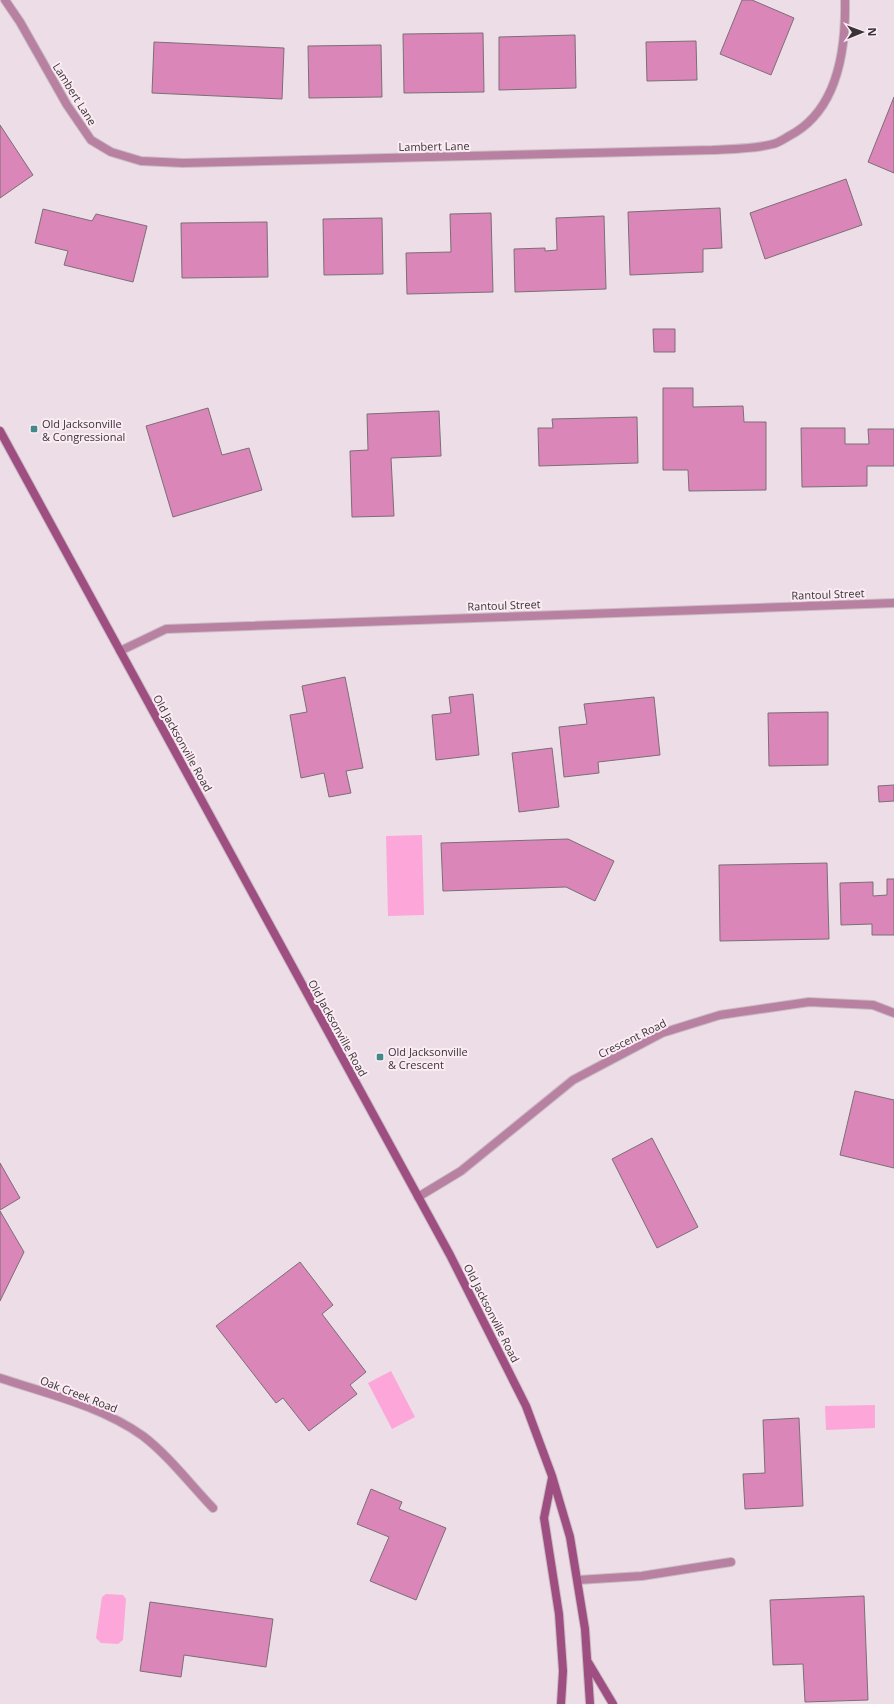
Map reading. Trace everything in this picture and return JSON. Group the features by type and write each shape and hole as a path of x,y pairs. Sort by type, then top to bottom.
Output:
{"street":[{"name":"Lambert Lane","path":"5,0 20,22 67,105 91,140 111,152 141,161 183,163 712,150 773,144 795,133 811,120 827,98 839,70 846,24 846,0"},
{"name":"Old Jacksonville Road","path":"0,431 51,528 120,651 450,1255 526,1406 552,1476 570,1537 578,1580 590,1704"},
{"name":"Rantoul Street","path":"120,651 166,629 894,603"},
{"name":"Crescent Road","path":"418,1197 461,1171 574,1080 662,1033 720,1015 808,1002 873,1005 894,1013"},
{"name":"Oak Creek Road","path":"0,1378 110,1416 143,1436 167,1458 213,1508"},
{"path":"552,1476 544,1518 559,1614 563,1671 561,1704"},
{"path":"578,1580 642,1576 731,1562"},
{"path":"587,1661 613,1704"}],"shaded area":[{"path":"422,835 424,915 388,916 386,836"},
{"path":"391,1371 415,1417 392,1429 368,1383"},
{"path":"875,1405 875,1428 826,1430 825,1406"},
{"path":"106,1594 123,1595 126,1599 123,1640 118,1644 101,1643 96,1638 102,1597"}],"building":[{"path":"742,0 752,0 794,18 771,75 720,54"},
{"path":"483,33 484,92 404,93 403,34"},
{"path":"575,35 576,88 499,90 499,37"},
{"path":"696,41 697,80 647,81 646,42"},
{"path":"154,42 284,48 282,99 152,93"},
{"path":"381,45 382,97 309,98 308,46"},
{"path":"894,97 894,173 868,162"},
{"path":"0,125 33,175 0,198"},
{"path":"846,179 862,225 765,259 750,213"},
{"path":"720,208 722,248 703,249 703,272 630,275 628,212"},
{"path":"43,209 92,221 96,214 147,226 133,282 64,265 68,251 35,243"},
{"path":"491,213 493,292 407,294 406,253 451,252 450,214"},
{"path":"604,216 606,289 515,292 514,249 545,248 545,251 557,250 556,218"},
{"path":"382,218 383,274 324,275 323,219"},
{"path":"267,222 268,277 182,278 181,223"},
{"path":"653,329 675,329 675,352 654,352"},
{"path":"663,388 693,388 693,407 743,406 744,422 766,422 766,490 689,491 688,470 663,470"},
{"path":"208,408 222,455 249,448 262,490 173,517 146,426"},
{"path":"439,411 441,456 391,458 394,516 352,517 350,451 368,450 367,414"},
{"path":"637,417 638,463 539,466 538,428 553,428 552,419"},
{"path":"801,428 845,428 845,444 869,444 868,429 894,429 894,466 867,466 867,486 802,487"},
{"path":"345,677 363,768 346,771 351,793 329,797 324,773 301,778 290,715 307,712 302,686"},
{"path":"473,694 479,755 436,760 432,715 451,713 449,697"},
{"path":"654,697 660,755 598,762 599,773 564,777 559,727 587,724 584,704"},
{"path":"828,712 828,765 769,766 768,713"},
{"path":"552,748 559,807 519,812 512,753"},
{"path":"894,785 894,801 879,802 878,786"},
{"path":"568,839 614,861 595,901 566,887 443,891 441,843"},
{"path":"827,863 829,939 720,941 719,865"},
{"path":"887,879 894,879 894,935 872,935 872,924 841,925 840,883 873,882 873,896 887,895"},
{"path":"855,1091 894,1100 894,1168 840,1155"},
{"path":"652,1138 698,1227 657,1248 612,1159"},
{"path":"0,1163 20,1198 0,1210"},
{"path":"0,1211 24,1252 0,1301"},
{"path":"300,1262 333,1305 322,1314 366,1372 350,1385 357,1394 309,1431 283,1398 276,1403 216,1326"},
{"path":"799,1418 803,1506 745,1509 743,1474 765,1473 763,1420"},
{"path":"371,1489 402,1502 399,1509 446,1528 416,1600 370,1581 389,1537 357,1524"},
{"path":"864,1596 868,1700 805,1702 803,1664 773,1665 770,1600"},
{"path":"150,1602 273,1619 266,1667 184,1655 181,1677 140,1671"}],"place":[{"name":"Old Jacksonville & Congressional","path":"34,429"},
{"name":"Old Jacksonville & Crescent","path":"380,1057"}]}
